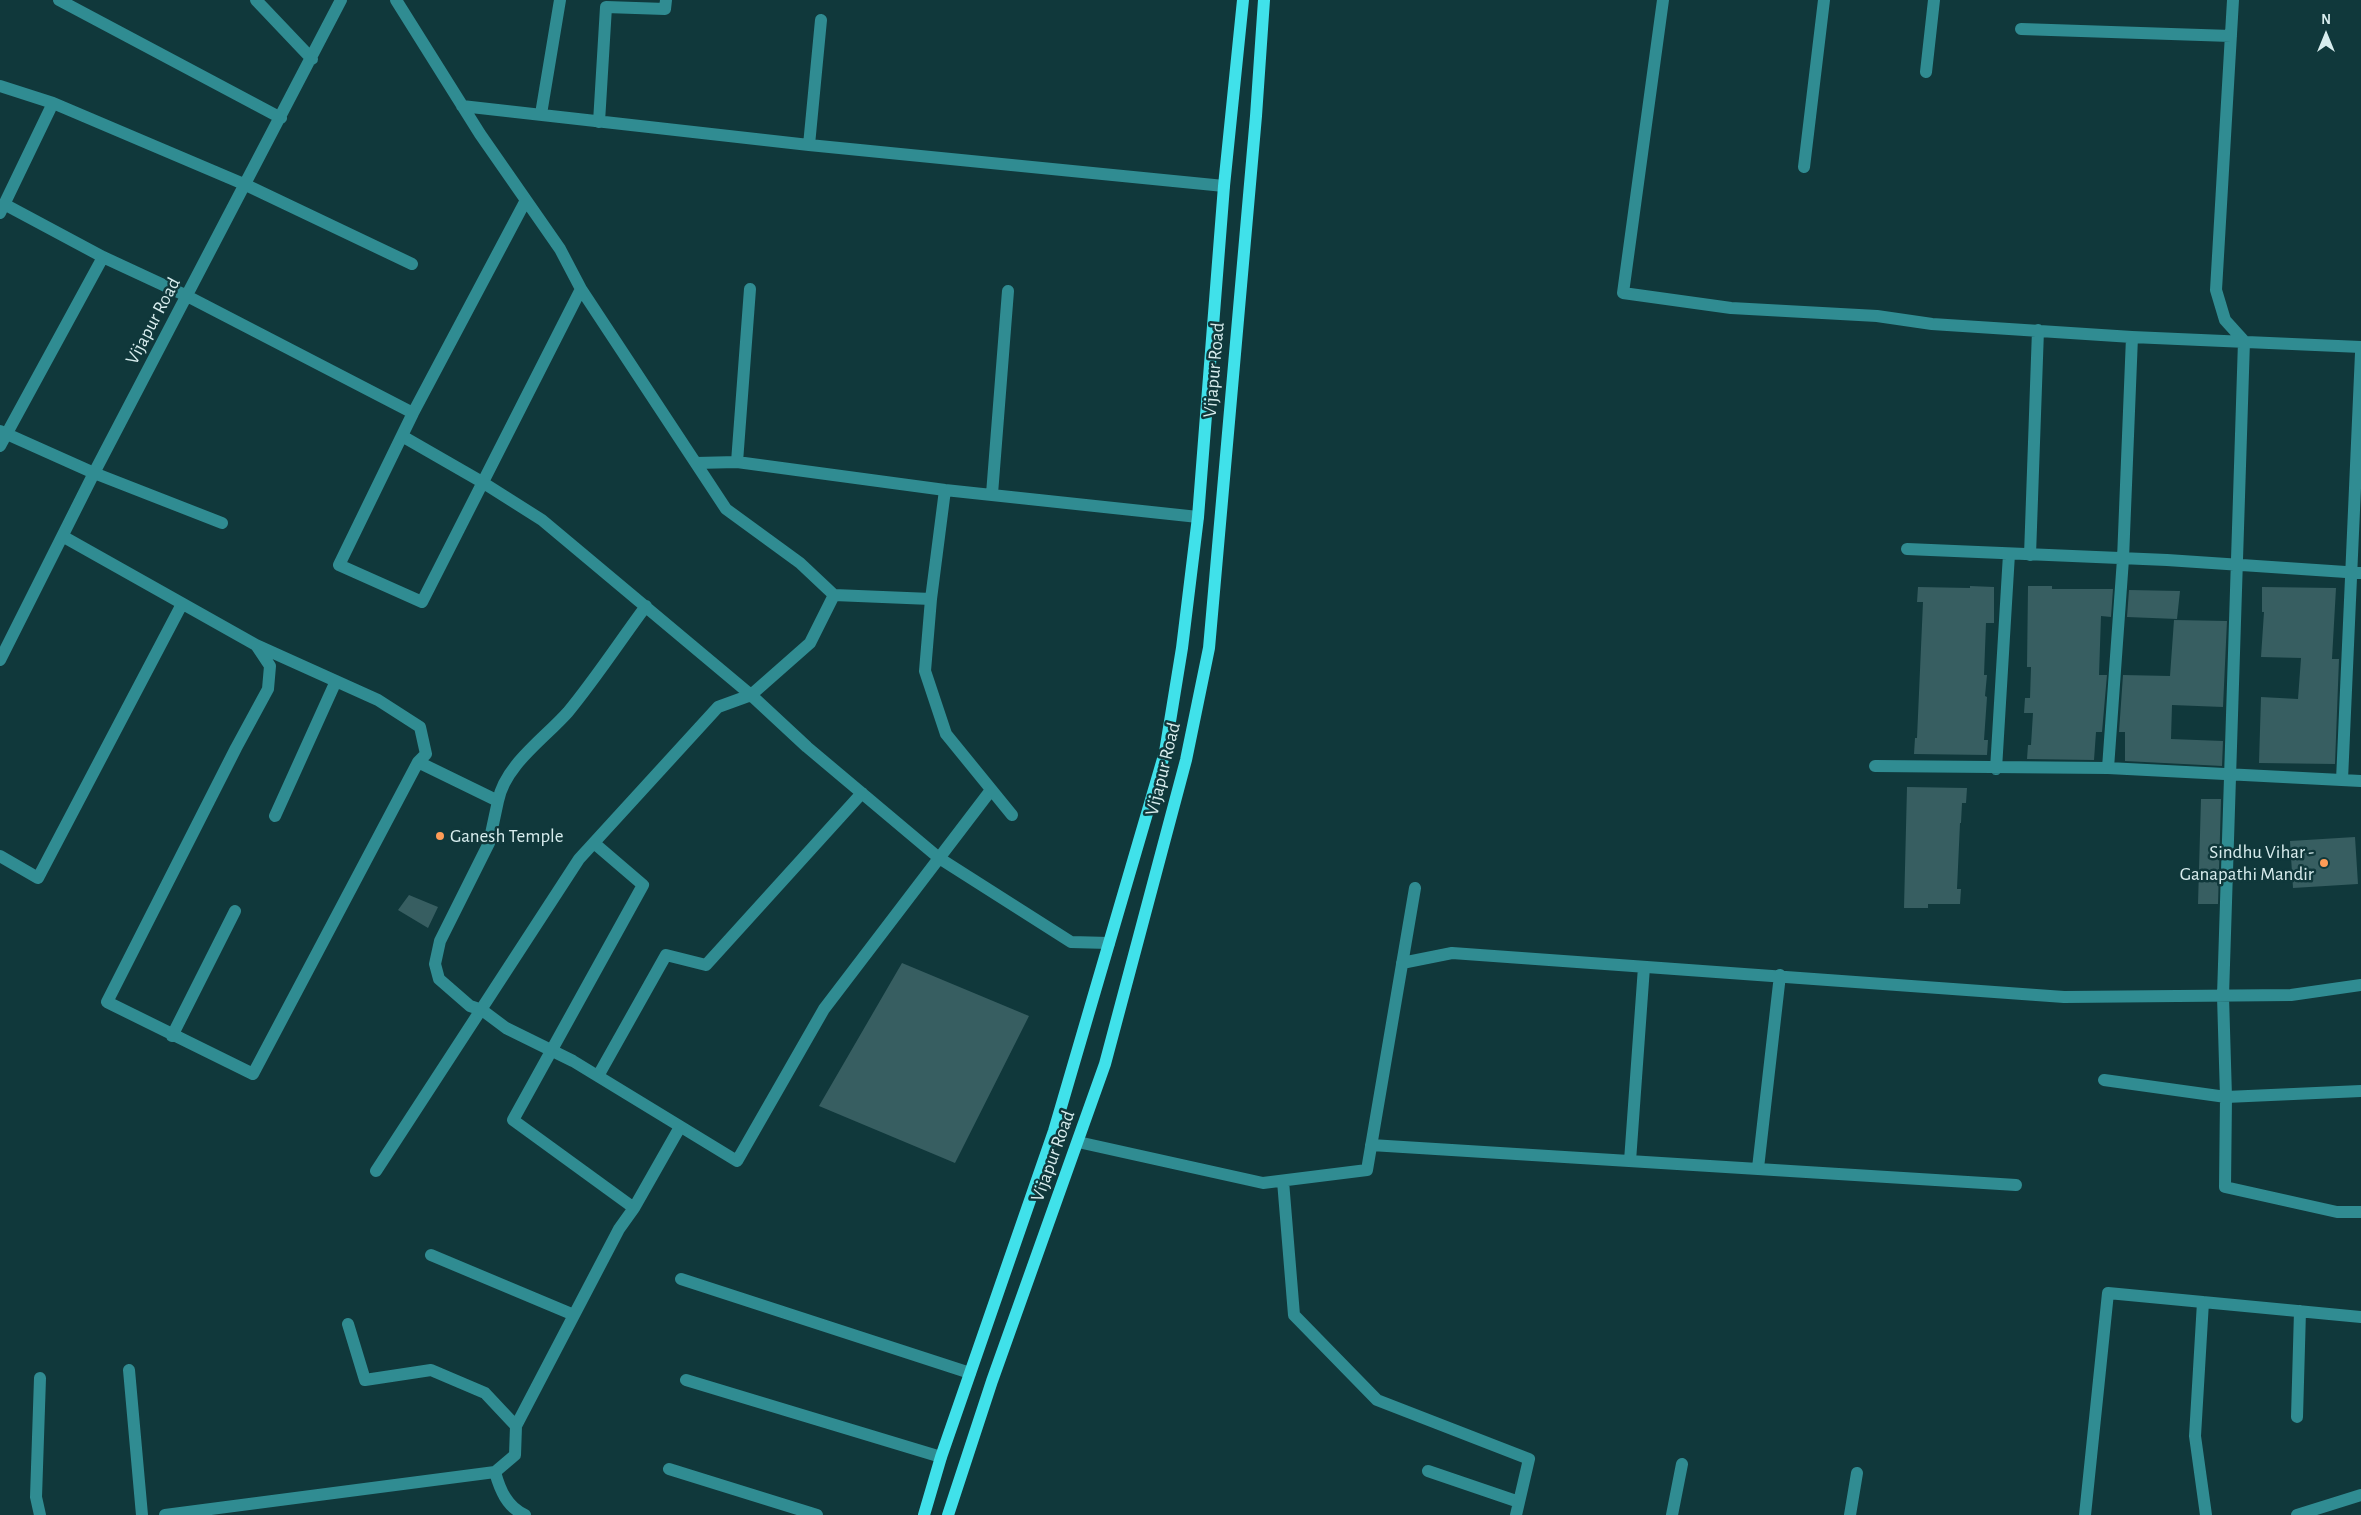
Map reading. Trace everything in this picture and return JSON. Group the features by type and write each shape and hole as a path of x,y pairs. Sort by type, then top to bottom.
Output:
{"main road":[{"name":"Vijapur Road","path":"924,1515 941,1457 1054,1131 1165,752 1182,648 1198,517 1224,186 1243,0"},
{"name":"Vijapur Road","path":"948,1515 992,1381 1105,1064 1183,769 1209,648 1256,116 1264,0"}],"street":[{"path":"59,0 281,118"},
{"path":"256,0 312,59"},
{"name":"Vijapur Road","path":"0,660 64,537 94,474 312,59 341,0"},
{"path":"396,0 462,106 560,249 580,289 726,509 800,563 834,595 931,599"},
{"path":"541,114 560,0"},
{"path":"599,122 606,7 665,9 666,0"},
{"path":"1663,0 1623,293 1731,308 1877,316 1932,324 2132,337 2361,347"},
{"path":"1804,167 1824,0"},
{"path":"1926,72 1934,0"},
{"path":"2234,0 2216,290 2225,320 2244,341 2223,996 2226,1097 2225,1187 2337,1212 2361,1212"},
{"path":"809,145 821,20"},
{"path":"2021,29 2231,36"},
{"path":"0,86 53,103 246,185 412,264"},
{"path":"53,103 2,208 187,296 413,413"},
{"path":"462,106 809,145 1224,186"},
{"path":"526,200 413,413 339,566 422,602 580,289"},
{"path":"0,446 3,432 103,257"},
{"path":"737,462 750,289"},
{"path":"992,494 1008,291"},
{"path":"2030,555 2038,330"},
{"path":"2108,768 2123,559 2132,337"},
{"path":"2342,780 2357,573 2361,353"},
{"path":"3,432 94,474 222,522"},
{"path":"402,436 482,482 542,520 751,695 807,746 939,858 1071,942 1109,943"},
{"path":"696,463 737,462 945,490 1198,517"},
{"path":"945,490 931,599 925,671 946,734 1012,815"},
{"path":"64,537 256,645 378,700 420,727 426,754 418,762 253,1074 172,1036 107,1002 268,689 270,666 256,645"},
{"path":"1907,549 2236,565 2357,573"},
{"path":"1996,769 2009,554"},
{"path":"376,1170 579,859 718,707 751,695 810,643 834,595"},
{"path":"0,856 38,878 182,604"},
{"path":"646,606 568,712 509,774 500,790 489,843 440,941 435,964 440,978 470,1006 482,1010 506,1028 598,1076 737,1161 824,1009 991,790"},
{"path":"275,816 336,681"},
{"path":"418,762 498,801"},
{"path":"1875,766 1996,769 2108,768 2361,781"},
{"path":"598,1076 666,955 706,965 862,793"},
{"path":"594,843 643,885 513,1120 634,1208"},
{"path":"1078,1142 1096,1148 1263,1183 1368,1170 1415,888"},
{"path":"172,1036 234,911"},
{"path":"1402,963 1452,953 2064,997 2292,995 2361,985"},
{"path":"1630,1161 1644,967"},
{"path":"1758,1168 1779,976"},
{"path":"2104,1080 2226,1097 2361,1091"},
{"path":"165,1515 495,1472 515,1455 516,1426 619,1230 634,1208 680,1127"},
{"path":"1371,1145 2016,1185"},
{"path":"1283,1181 1294,1315 1377,1400 1529,1459 1516,1515"},
{"path":"431,1255 574,1315"},
{"path":"681,1278 970,1373"},
{"path":"2085,1515 2108,1293 2361,1317"},
{"path":"2203,1302 2195,1436 2206,1515"},
{"path":"2297,1417 2300,1311"},
{"path":"348,1324 365,1380 431,1370 485,1393 516,1426"},
{"path":"129,1370 142,1515"},
{"path":"40,1378 36,1497 40,1515"},
{"path":"686,1380 941,1457"},
{"path":"1672,1515 1682,1464"},
{"path":"669,1470 817,1515"},
{"path":"1428,1471 1519,1502"},
{"path":"495,1472 500,1492 516,1511 526,1515"},
{"path":"1850,1515 1857,1473"},
{"path":"2297,1515 2361,1495"}],"building":[{"path":"1970,586 1994,587 1994,623 1986,623 1984,675 1987,675 1985,696 1987,697 1984,740 1988,740 1987,755 1914,754 1915,738 1917,738 1923,602 1917,602 1918,587 1970,588"},
{"path":"2028,586 2052,586 2052,589 2113,589 2111,617 2101,616 2099,675 2107,675 2102,732 2096,732 2094,760 2027,759 2028,745 2031,745 2033,713 2024,713 2025,698 2030,698 2031,667 2027,667"},
{"path":"2262,587 2336,588 2332,659 2339,659 2335,764 2259,763 2261,697 2298,699 2301,658 2261,657 2264,612 2262,612"},
{"path":"2129,590 2180,591 2177,619 2127,617"},
{"path":"2174,620 2227,621 2223,707 2172,705 2171,739 2223,741 2222,766 2125,761 2125,732 2119,732 2123,675 2170,676"},
{"path":"1907,787 1967,788 1966,803 1962,803 1960,823 1957,889 1961,889 1960,904 1928,904 1928,908 1904,908"},
{"path":"2201,799 2221,799 2218,904 2198,904"},
{"name":"Sindhu Vihar - Ganapathi Mandir","path":"2355,837 2358,884 2293,888 2290,841"},
{"path":"409,895 438,907 428,928 398,910"},
{"path":"902,963 1029,1016 955,1163 819,1106"}],"place":[{"name":"Ganesh Temple","path":"440,836"},
{"name":"Sindhu Vihar - Ganapathi Mandir","path":"2324,863"}]}
